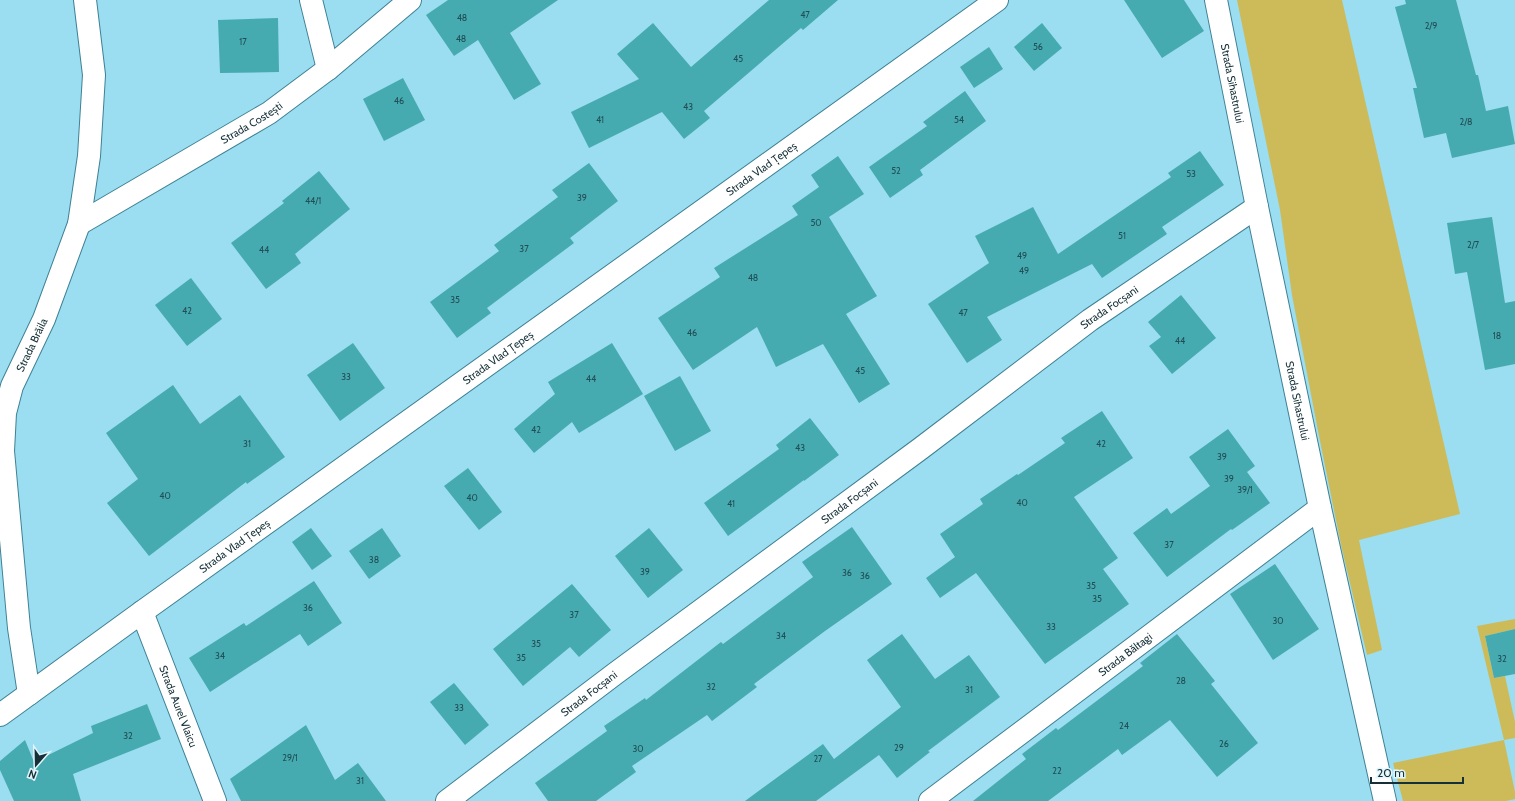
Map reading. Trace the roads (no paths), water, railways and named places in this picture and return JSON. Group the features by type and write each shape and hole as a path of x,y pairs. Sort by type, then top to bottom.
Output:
{"street":[{"name":"Strada Brăila","path":"29,694 19,628 3,452 6,386 44,319 79,224 89,156 94,75 85,0"},
{"path":"311,0 328,69"},
{"name":"Strada Costești","path":"79,224 269,113 328,69 410,0"},
{"name":"Strada Vlad Țepeș","path":"0,715 997,0"},
{"name":"Strada Sihastrului","path":"1216,0 1256,207 1320,508 1385,801"},
{"name":"Strada Focșani","path":"447,801 622,669 920,449 1090,320 1256,207"},
{"name":"Strada Băltagi","path":"930,801 1320,508"},
{"name":"Strada Aurel Vlaicu","path":"142,612 215,801"}]}
